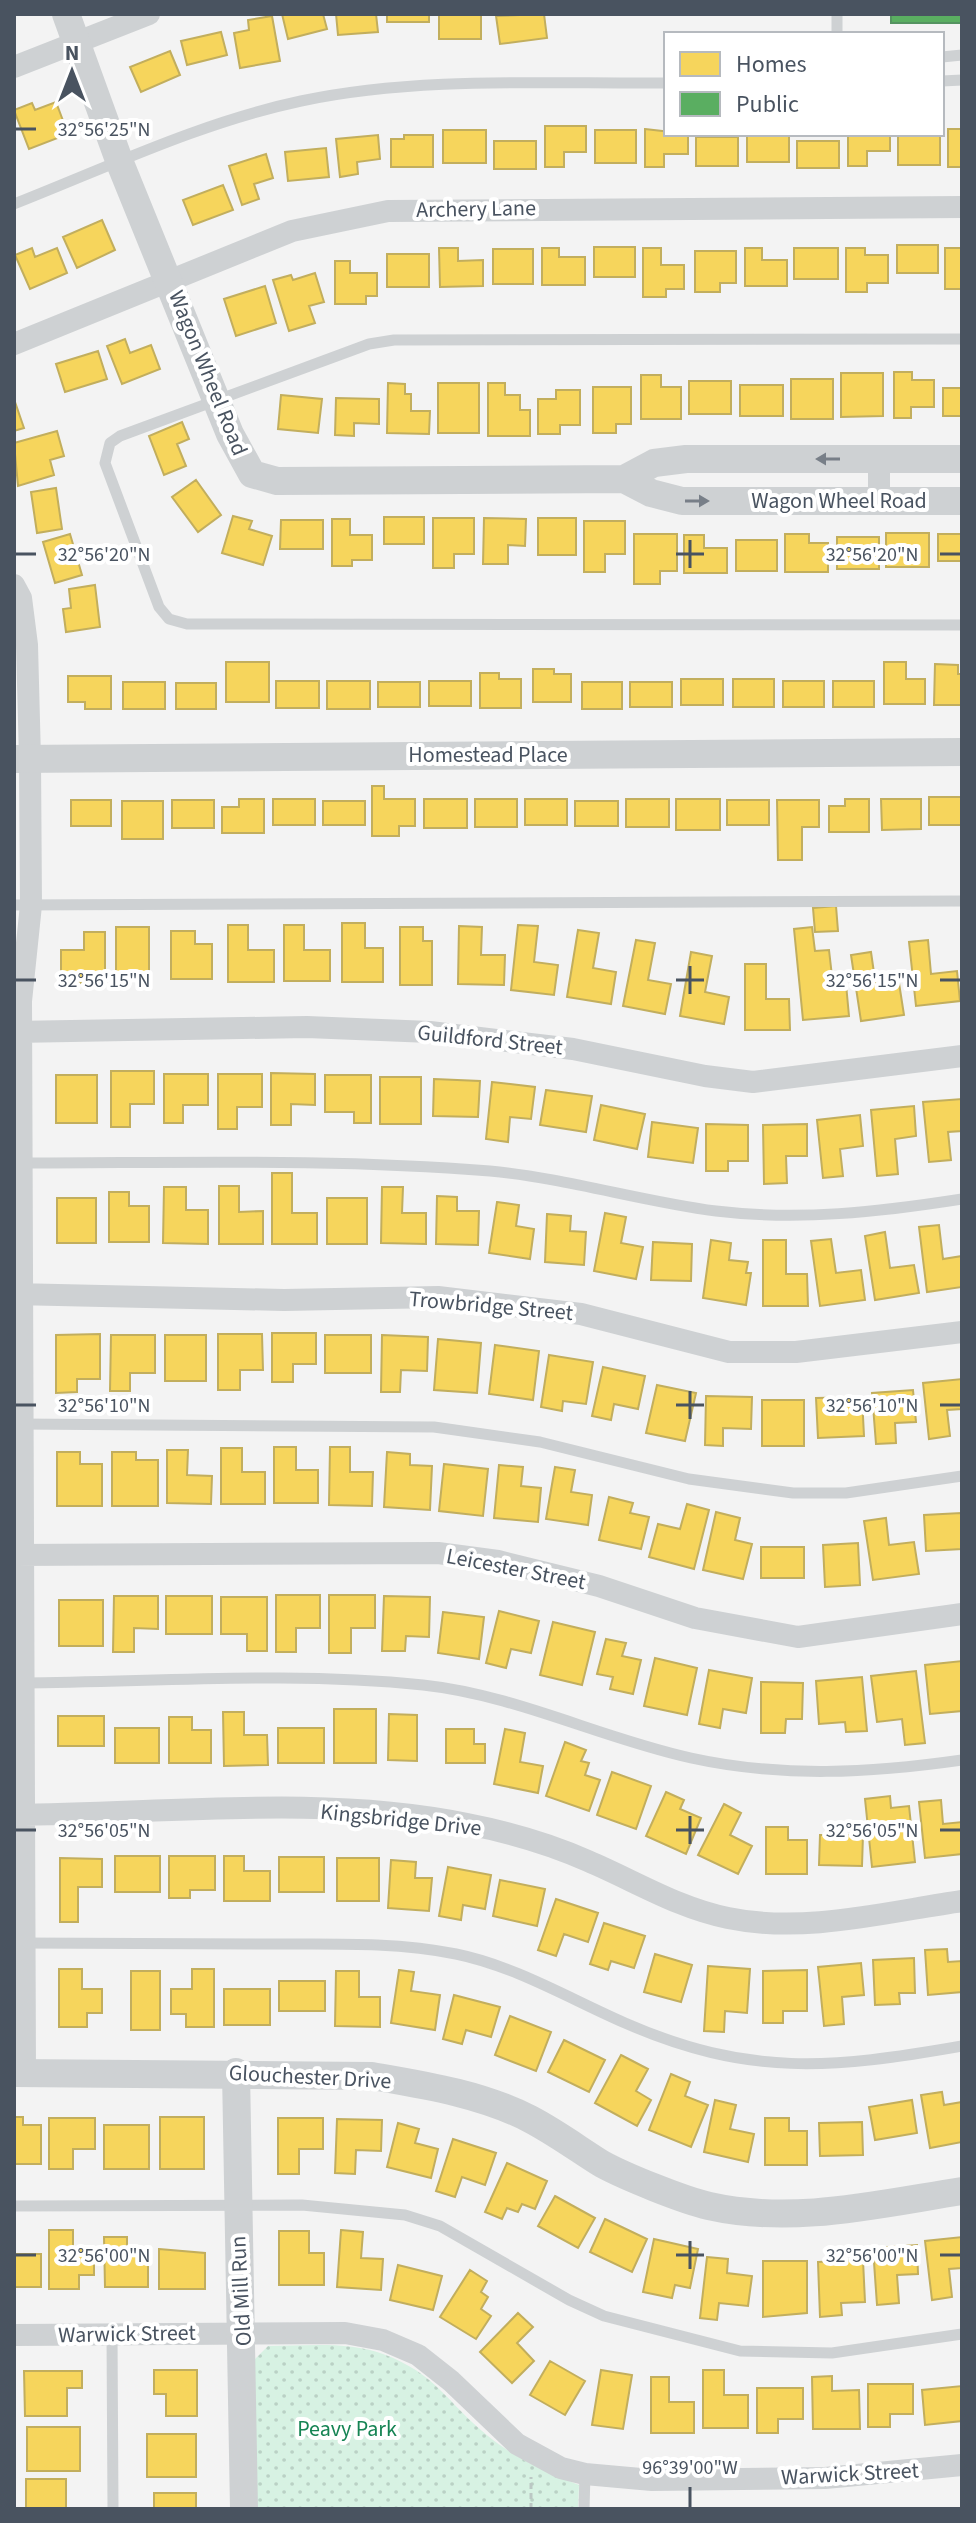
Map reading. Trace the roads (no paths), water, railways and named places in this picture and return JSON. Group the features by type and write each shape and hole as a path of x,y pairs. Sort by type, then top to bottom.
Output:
{"street":[{"name":"Wagon Wheel Road","path":"66,14 120,163 235,446 252,474 277,481 624,479 651,493 682,501 962,501"},
{"path":"14,67 149,14"},
{"name":"Archery Lane","path":"14,344 292,231 388,211 962,207"},
{"name":"Wagon Wheel Road","path":"624,479 654,463 686,459 962,459"},
{"path":"879,459 879,501"},
{"path":"14,585 21,598 27,645 18,1032 20,2073"},
{"name":"Homestead Place","path":"22,759 962,752"},
{"name":"Guildford Street","path":"18,1032 307,1027 430,1032 573,1049 705,1076 753,1082 962,1056"},
{"name":"Trowbridge Street","path":"18,1294 284,1300 438,1297 581,1314 729,1352 796,1352 962,1332"},
{"name":"Leicester Street","path":"18,1555 438,1553 498,1561 599,1586 695,1618 798,1637 962,1614"},
{"name":"Kingsbridge Drive","path":"19,1815 253,1807 398,1815 466,1824 522,1837 586,1860 687,1907 729,1919 777,1924 962,1901"},
{"name":"Glouchester Drive","path":"20,2073 236,2072 372,2076 484,2101 529,2118 606,2166 707,2206 758,2213 807,2214 962,2191"},
{"name":"Old Mill Run","path":"236,2072 236,2205 244,2332 244,2509"},
{"name":"Warwick Street","path":"14,2335 345,2333 383,2340 418,2355 451,2381 517,2444 561,2468 585,2474 652,2480 825,2478 962,2465"}],"lane":[{"path":"14,204 248,115 341,94 439,86 664,83"},
{"path":"962,339 394,340 369,344 120,436 110,443 105,454 111,485 159,607 169,619 178,622 962,625"},
{"path":"22,905 962,901"},
{"path":"18,1163 424,1166 564,1180 714,1210 801,1217 844,1216 962,1199"},
{"path":"18,1424 434,1427 540,1442 745,1489 793,1493 846,1493 962,1476"},
{"path":"19,1683 252,1680 423,1685 518,1704 689,1758 765,1771 834,1773 962,1760"},
{"path":"19,1943 330,1944 456,1954 501,1968 684,2047 753,2063 807,2065 861,2061 962,2046"},
{"path":"14,2206 302,2205 405,2215 440,2226 569,2300 604,2316 740,2351 832,2353 962,2334"},
{"path":"112,2334 113,2509"},
{"path":"584,2509 585,2474"}],"park label":[{"name":"Peavy Park","path":"347,2429"}]}
